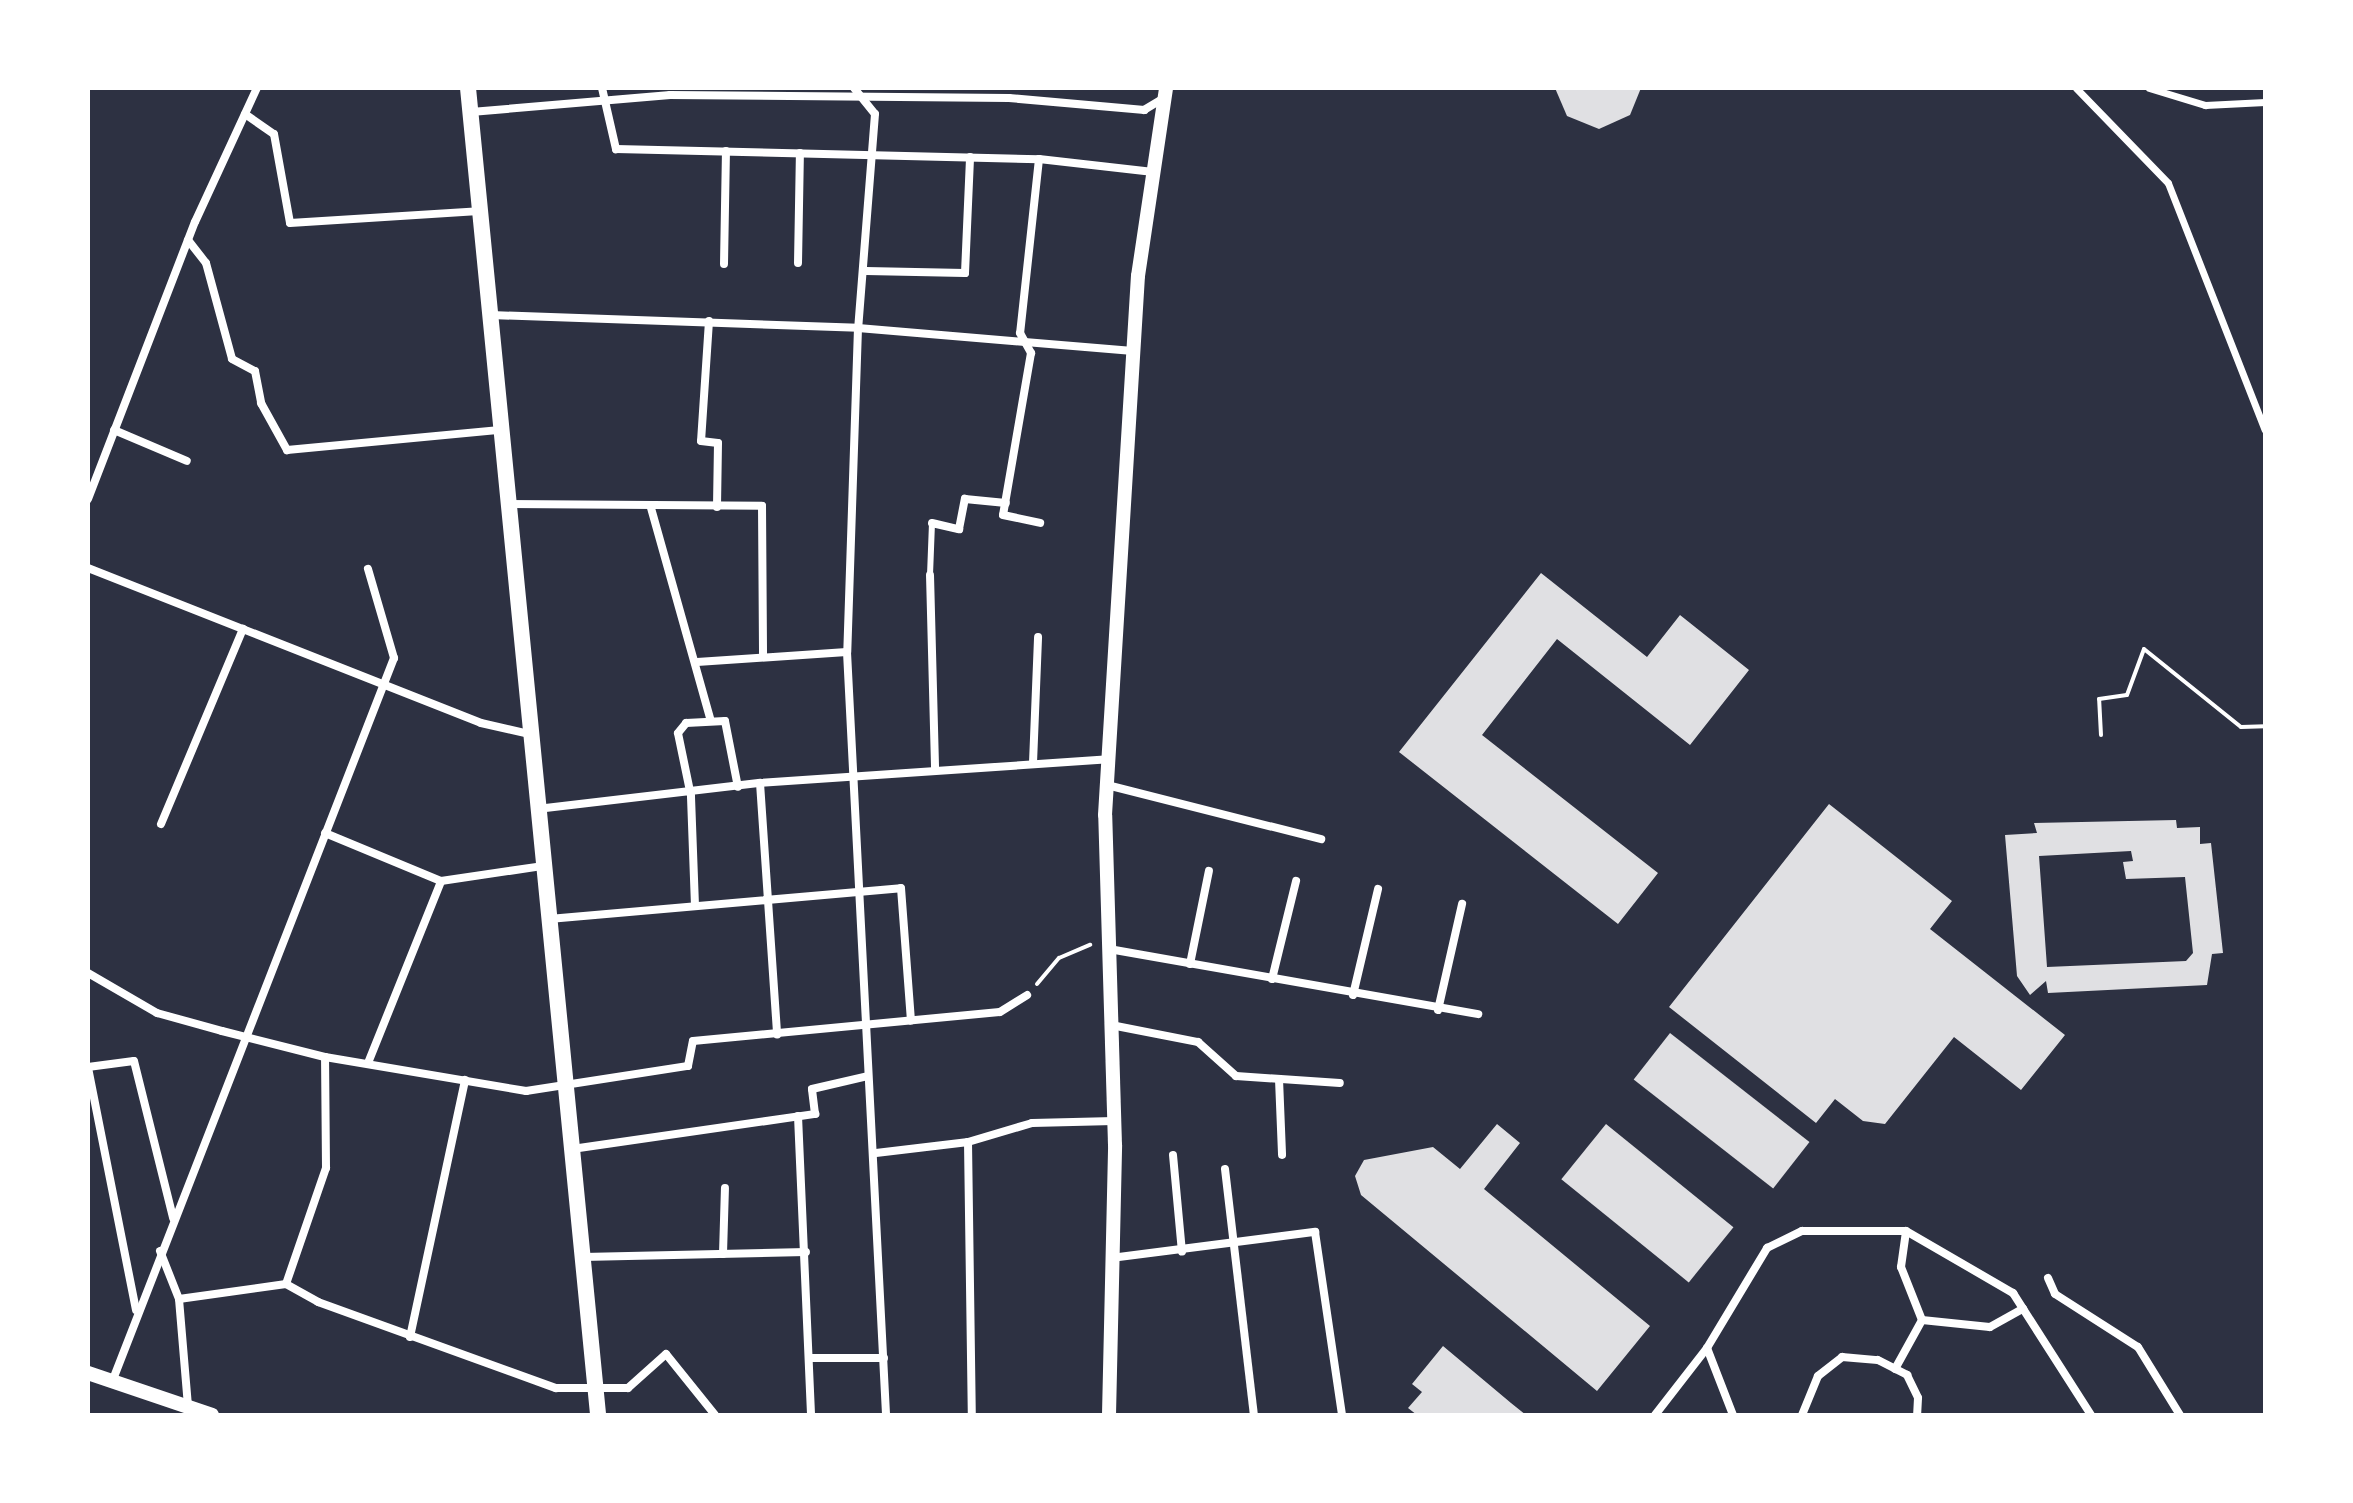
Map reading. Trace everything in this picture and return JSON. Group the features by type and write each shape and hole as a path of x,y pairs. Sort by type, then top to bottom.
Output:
{"main road":[{"path":"468,88 598,1415"}],"street":[{"path":"88,499 188,240 257,88"},
{"path":"602,88 601,99 616,149 1039,159 1153,172"},
{"path":"746,101 748,88"},
{"path":"854,88 875,114 876,154 858,328 847,652 850,778 862,1026 876,1153 886,1415"},
{"path":"933,88 933,99"},
{"path":"1009,88 1009,98"},
{"path":"2076,88 2168,183 2265,430"},
{"path":"2149,88 2205,105 2265,102"},
{"path":"470,112 670,92 746,101 1009,98 1144,110 1166,93"},
{"path":"1109,1415 1114,1121 1108,759 1133,351 1153,172 1166,93"},
{"path":"245,114 274,134 290,223 479,211"},
{"path":"724,264 726,151"},
{"path":"798,263 800,153"},
{"path":"866,271 965,273 970,157"},
{"path":"1039,159 1020,333 1031,353 1003,515 1040,523"},
{"path":"188,240 206,263 232,359 255,371 261,403 287,450 500,430"},
{"path":"489,315 858,328 1133,351"},
{"path":"709,321 701,441 718,443 717,507"},
{"path":"114,430 187,461"},
{"path":"88,466 99,470"},
{"path":"932,523 959,529 965,499 1006,503"},
{"path":"507,504 651,508 762,506 763,657"},
{"path":"651,508 697,662 711,721"},
{"path":"88,568 383,685 529,734"},
{"path":"112,1382 136,1311 394,658 368,569"},
{"path":"930,575 935,769"},
{"path":"161,824 243,629"},
{"path":"1033,763 1038,637"},
{"path":"697,662 847,652"},
{"path":"695,906 691,796 678,733 686,723 725,721 738,787"},
{"path":"537,809 691,796 760,783 1108,759"},
{"path":"760,783 777,1034"},
{"path":"1107,785 1321,839"},
{"path":"325,833 441,881 542,866"},
{"path":"1190,964 1209,871"},
{"path":"368,1063 441,881"},
{"path":"1272,979 1296,881"},
{"path":"548,919 901,888 911,1021"},
{"path":"1353,995 1378,889"},
{"path":"1438,1010 1462,904"},
{"path":"1109,943 1190,964 1438,1010 1478,1014"},
{"path":"88,973 157,1013 325,1057 526,1091 688,1066 693,1041 1000,1012 1027,995"},
{"path":"1111,1025 1198,1042 1236,1076 1340,1083"},
{"path":"286,1284 326,1168 325,1057"},
{"path":"136,1311 88,1067 134,1061 173,1218"},
{"path":"572,1150 815,1114 812,1089 821,1084 868,1076"},
{"path":"1279,1079 1282,1155"},
{"path":"410,1337 465,1080"},
{"path":"798,1116 811,1415"},
{"path":"876,1153 968,1142 1032,1123 1114,1121"},
{"path":"968,1142 972,1415"},
{"path":"1173,1155 1182,1252"},
{"path":"1225,1169 1254,1415"},
{"path":"723,1254 725,1188"},
{"path":"1655,1415 1707,1348 1767,1248 1802,1231 1906,1231 2013,1293 2091,1415"},
{"path":"1906,1231 1901,1267 1922,1320"},
{"path":"1111,1258 1234,1247 1315,1232 1342,1414 1334,1415"},
{"path":"160,1251 179,1299 188,1406"},
{"path":"582,1257 806,1252"},
{"path":"2048,1278 2055,1294 2138,1347 2180,1415"},
{"path":"179,1299 286,1284 410,1337 556,1388 596,1393 628,1388 666,1354 715,1415"},
{"path":"1922,1320 1990,1327 2023,1309"},
{"path":"1895,1369 1922,1320"},
{"path":"1707,1348 1733,1415"},
{"path":"1802,1415 1818,1376 1842,1357 1895,1369 1907,1375 1918,1398 1917,1415"},
{"path":"810,1358 884,1358"},
{"path":"88,1373 212,1415"}],"lane":[{"path":"930,575 932,523"}],"path":[{"path":"2101,735 2099,699 2127,695 2144,649 2241,727 2265,726"},
{"path":"1027,995 1059,958 1109,943"}],"building":[{"path":"1555,88 1641,88 1630,115 1599,129 1567,116"},
{"path":"1541,573 1647,657 1680,615 1749,670 1690,745 1557,639 1482,735 1658,873 1618,924 1399,752"},
{"path":"1829,804 1952,901 1930,929 2065,1035 2021,1090 1954,1037 1885,1124 1863,1121 1835,1099 1816,1123 1669,1007"},
{"path":"2176,820 2177,828 2200,827 2200,844 2211,843 2223,953 2212,954 2207,985 2048,993 2046,981 2030,995 2017,976 2005,835 2037,833 2034,823","holes":["2131,851 2133,861 2123,862 2126,879 2185,877 2193,953 2186,961 2047,967 2039,856"]},
{"path":"1670,1033 1809,1142 1773,1188 1634,1079"},
{"path":"1497,1124 1520,1143 1484,1189 1650,1326 1597,1391 1361,1195 1355,1176 1364,1160 1433,1147 1460,1169"},
{"path":"1606,1124 1733,1227 1689,1282 1561,1179"},
{"path":"1443,1346 1526,1415 1417,1415 1408,1408 1422,1392 1412,1384"}]}
